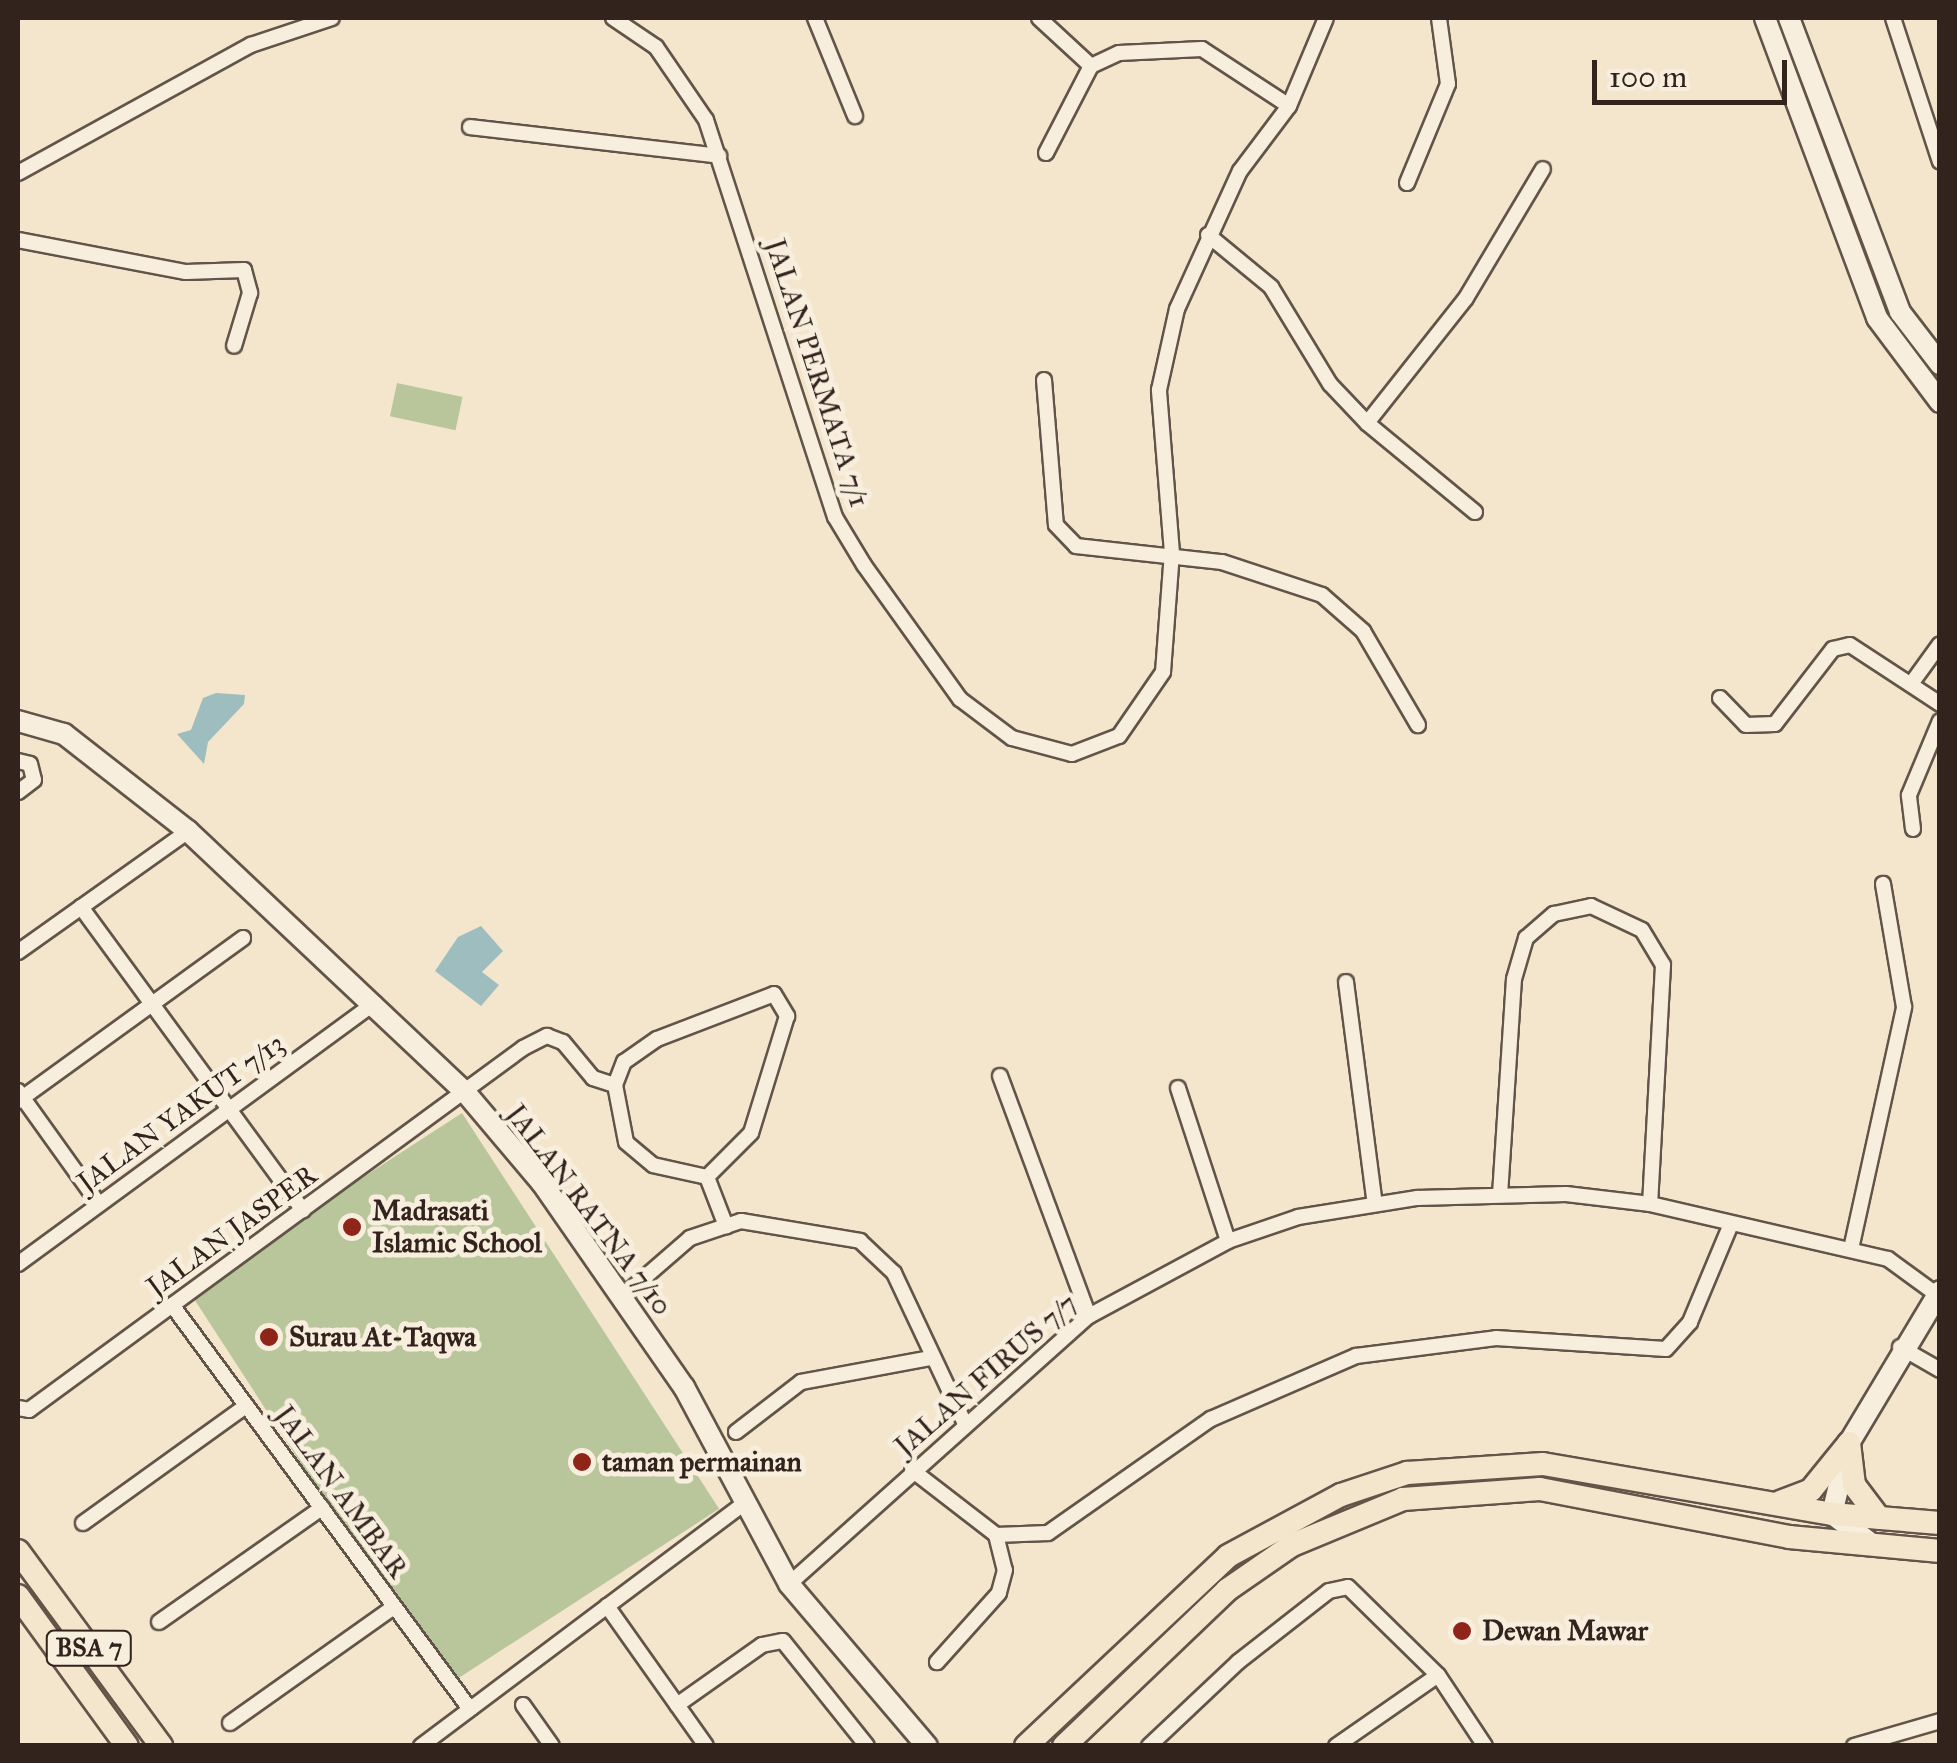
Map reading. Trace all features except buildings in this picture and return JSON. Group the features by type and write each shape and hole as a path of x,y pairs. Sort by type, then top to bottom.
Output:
{"main road":[{"path":"1777,1503 1812,1490 1849,1444"},
{"path":"1849,1444 1854,1485 1879,1518"},
{"path":"1026,1746 1228,1556 1390,1478 1463,1463 1543,1464 1832,1514 1940,1523"},
{"path":"1064,1746 1228,1590 1292,1545 1404,1499 1540,1489 1888,1549 1940,1550"},
{"name":"BSA 7","path":"18,1550 160,1746"},
{"name":"BSA 7","path":"18,1596 127,1746"}],"street":[{"path":"18,173 251,45 332,18"},
{"name":"JALAN PERMATA 7/1","path":"614,18 656,47 719,156 835,517 960,699 1046,752 1072,754 1119,736 1163,672 1172,554 1159,390 1177,309 1208,235 1289,106 1326,18"},
{"path":"815,18 855,116"},
{"path":"1039,18 1091,66"},
{"path":"1407,184 1448,84 1439,18"},
{"path":"1766,18 1877,318 1940,402"},
{"path":"1789,18 1900,312 1940,364"},
{"path":"1893,18 1940,162"},
{"path":"1046,153 1091,66 1120,54 1202,49 1289,106"},
{"path":"470,127 719,156"},
{"path":"1366,423 1466,298 1543,169"},
{"path":"1208,235 1271,286 1330,384 1366,423 1475,512"},
{"path":"18,240 132,264 244,270 250,293 234,346"},
{"path":"1044,380 1056,525 1095,552 1172,554 1322,595 1373,646 1418,726"},
{"path":"1720,698 1746,725 1776,724 1833,649 1850,644 1940,704"},
{"path":"1911,684 1940,644"},
{"name":"JALAN RATNA 7/10","path":"18,721 64,734 188,831 375,1003 465,1092 622,1296 684,1387 742,1505 790,1584 926,1746"},
{"path":"1913,829 1909,795 1940,722"},
{"path":"18,761 30,764 34,780 18,792"},
{"path":"18,952 188,831"},
{"path":"1851,1250 1904,1007 1882,884"},
{"path":"1500,1196 1514,979 1526,938 1554,914 1592,906 1642,930 1663,966 1650,1204"},
{"path":"81,907 303,1210"},
{"path":"99,1204 19,1096 243,938"},
{"path":"1346,982 1375,1204"},
{"path":"759,996 786,1002 752,1133 708,1177 653,1165 626,1142 614,1085 624,1062 657,1039 714,1023 759,996"},
{"name":"JALAN YAKUT 7/13","path":"18,1264 375,1003"},
{"name":"JALAN JASPER","path":"23,1409 546,1036 564,1042 593,1078 614,1085"},
{"path":"1000,1076 1089,1316"},
{"path":"1178,1088 1228,1242"},
{"path":"708,1177 726,1226"},
{"name":"JALAN FIRUS 7/7","path":"790,1584 964,1422 1089,1316 1228,1242 1375,1204 1500,1196 1650,1204 1888,1259 1938,1292"},
{"path":"622,1296 690,1238 726,1226 778,1222 878,1250 964,1422"},
{"path":"912,1470 996,1534 1048,1533 1212,1419 1356,1356 1496,1338 1666,1349 1690,1322 1731,1224"},
{"path":"1888,1549 1846,1532 1832,1514 1849,1444 1899,1347 1938,1292"},
{"name":"JALAN AMBAR","path":"172,1305 470,1709"},
{"path":"1899,1347 1940,1370"},
{"path":"736,1432 801,1382 930,1358"},
{"path":"83,1524 246,1406"},
{"path":"420,1746 742,1505"},
{"path":"159,1622 322,1508"},
{"path":"937,1662 999,1593 1005,1570 996,1534"},
{"path":"1149,1746 1329,1591 1362,1592 1438,1675 1485,1746"},
{"path":"608,1606 706,1746"},
{"path":"230,1723 394,1607"},
{"path":"677,1704 762,1645 782,1641 868,1746"},
{"path":"1338,1745 1438,1675"},
{"path":"523,1705 552,1746"},
{"path":"1076,1746 1088,1722"},
{"path":"1854,1746 1940,1722"}],"green space":[{"path":"397,383 463,397 455,430 390,416"},
{"path":"462,1113 719,1509 446,1686 189,1291"}],"water":[{"path":"216,693 245,695 244,704 208,742 204,764 177,734 191,730 203,698"},
{"path":"481,926 503,951 482,972 499,985 481,1006 435,971 458,937"}],"place":[{"name":"Madrasati Islamic School","path":"352,1227"},
{"name":"Surau At-Taqwa","path":"269,1337"},
{"name":"taman permainan","path":"582,1462"},
{"name":"Dewan Mawar","path":"1462,1631"}]}
